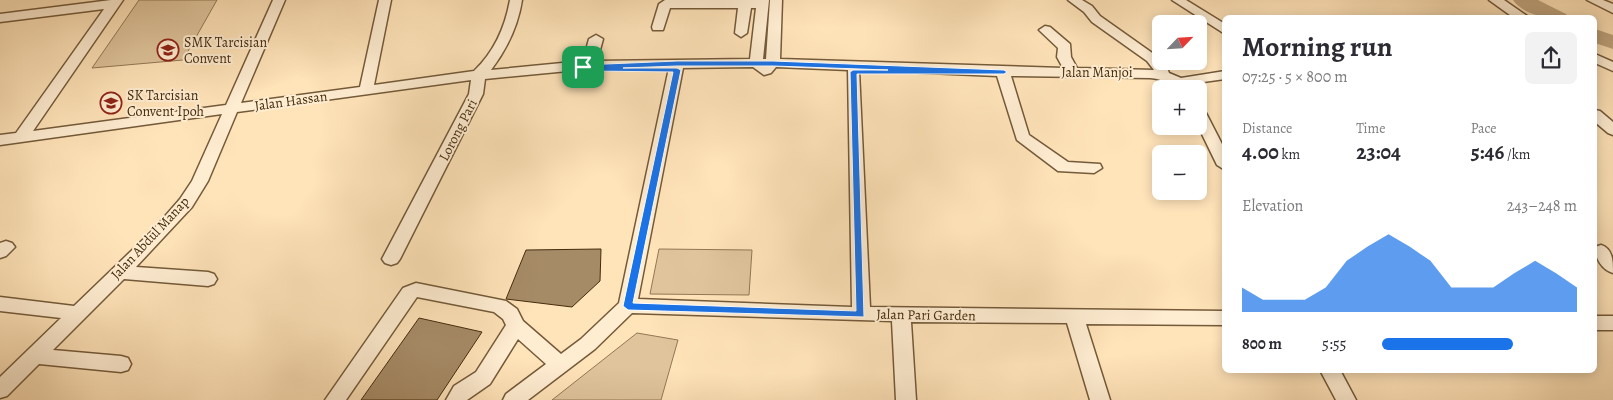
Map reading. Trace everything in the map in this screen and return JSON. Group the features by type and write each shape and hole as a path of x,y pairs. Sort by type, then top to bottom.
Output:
{"street":[{"name":"Jalan Abdul Manap","path":"0,390 186,203 200,181 227,119 229,110 279,0"},
{"path":"366,90 385,0"},
{"path":"478,75 492,62 514,14 516,0"},
{"path":"764,66 776,0"},
{"path":"1074,0 1088,10 1096,19 1152,58 1160,65 1162,74"},
{"path":"1178,0 1222,28"},
{"path":"1495,0 1519,15"},
{"path":"1593,0 1613,9"},
{"path":"0,18 116,2"},
{"path":"21,137 116,2"},
{"path":"658,27 665,4 745,4 762,2 764,66"},
{"path":"741,33 745,4"},
{"path":"1046,30 1064,47 1064,56 1072,72"},
{"path":"586,66 596,39"},
{"path":"1597,59 1613,67"},
{"name":"Jalan Hassan","path":"0,140 478,75 586,66 590,69 764,66"},
{"name":"Jalan Manjoi","path":"764,66 853,72 1162,74 1173,80"},
{"name":"Jalan Manjoi","path":"764,66 1004,72"},
{"path":"513,400 588,344 628,306 677,67"},
{"path":"853,72 860,314"},
{"path":"1004,72 1022,137 1064,167 1094,168"},
{"name":"Lorong Pari","path":"391,259 476,94 478,75"},
{"path":"1194,80 1203,76 1222,75"},
{"path":"1597,116 1613,130"},
{"path":"1207,129 1222,159"},
{"path":"1601,252 1613,267"},
{"path":"119,272 208,278"},
{"path":"335,400 412,291 419,290 499,306 510,314 516,326 560,365"},
{"path":"0,304 78,313"},
{"name":"Jalan Pari Garden","path":"628,306 901,315 1222,318"},
{"path":"901,315 906,400"},
{"path":"1074,316 1100,400"},
{"path":"1597,322 1613,323"},
{"path":"456,400 461,392 483,378 516,326"},
{"path":"35,356 121,364"},
{"path":"1332,373 1346,400"}],"shaded area":[{"path":"139,0 217,0 183,60 92,68"},
{"path":"659,249 752,250 749,295 650,294"},
{"path":"637,333 678,340 661,400 552,400"}],"building":[{"path":"601,249 600,281 572,307 506,299 526,250"},
{"path":"419,318 482,332 437,400 361,400"}],"waterway":[{"path":"1523,0 1553,15"},
{"path":"1597,36 1613,43"}],"place":[{"name":"SMK Tarcisian Convent","path":"168,50"},
{"name":"SK Tarcisian Convent Ipoh","path":"111,103"}],"route":[{"path":"677,64 773,64 1004,72 998,74 853,72 860,314 628,306 632,279 677,70 590,69 583,67 677,64"}]}
